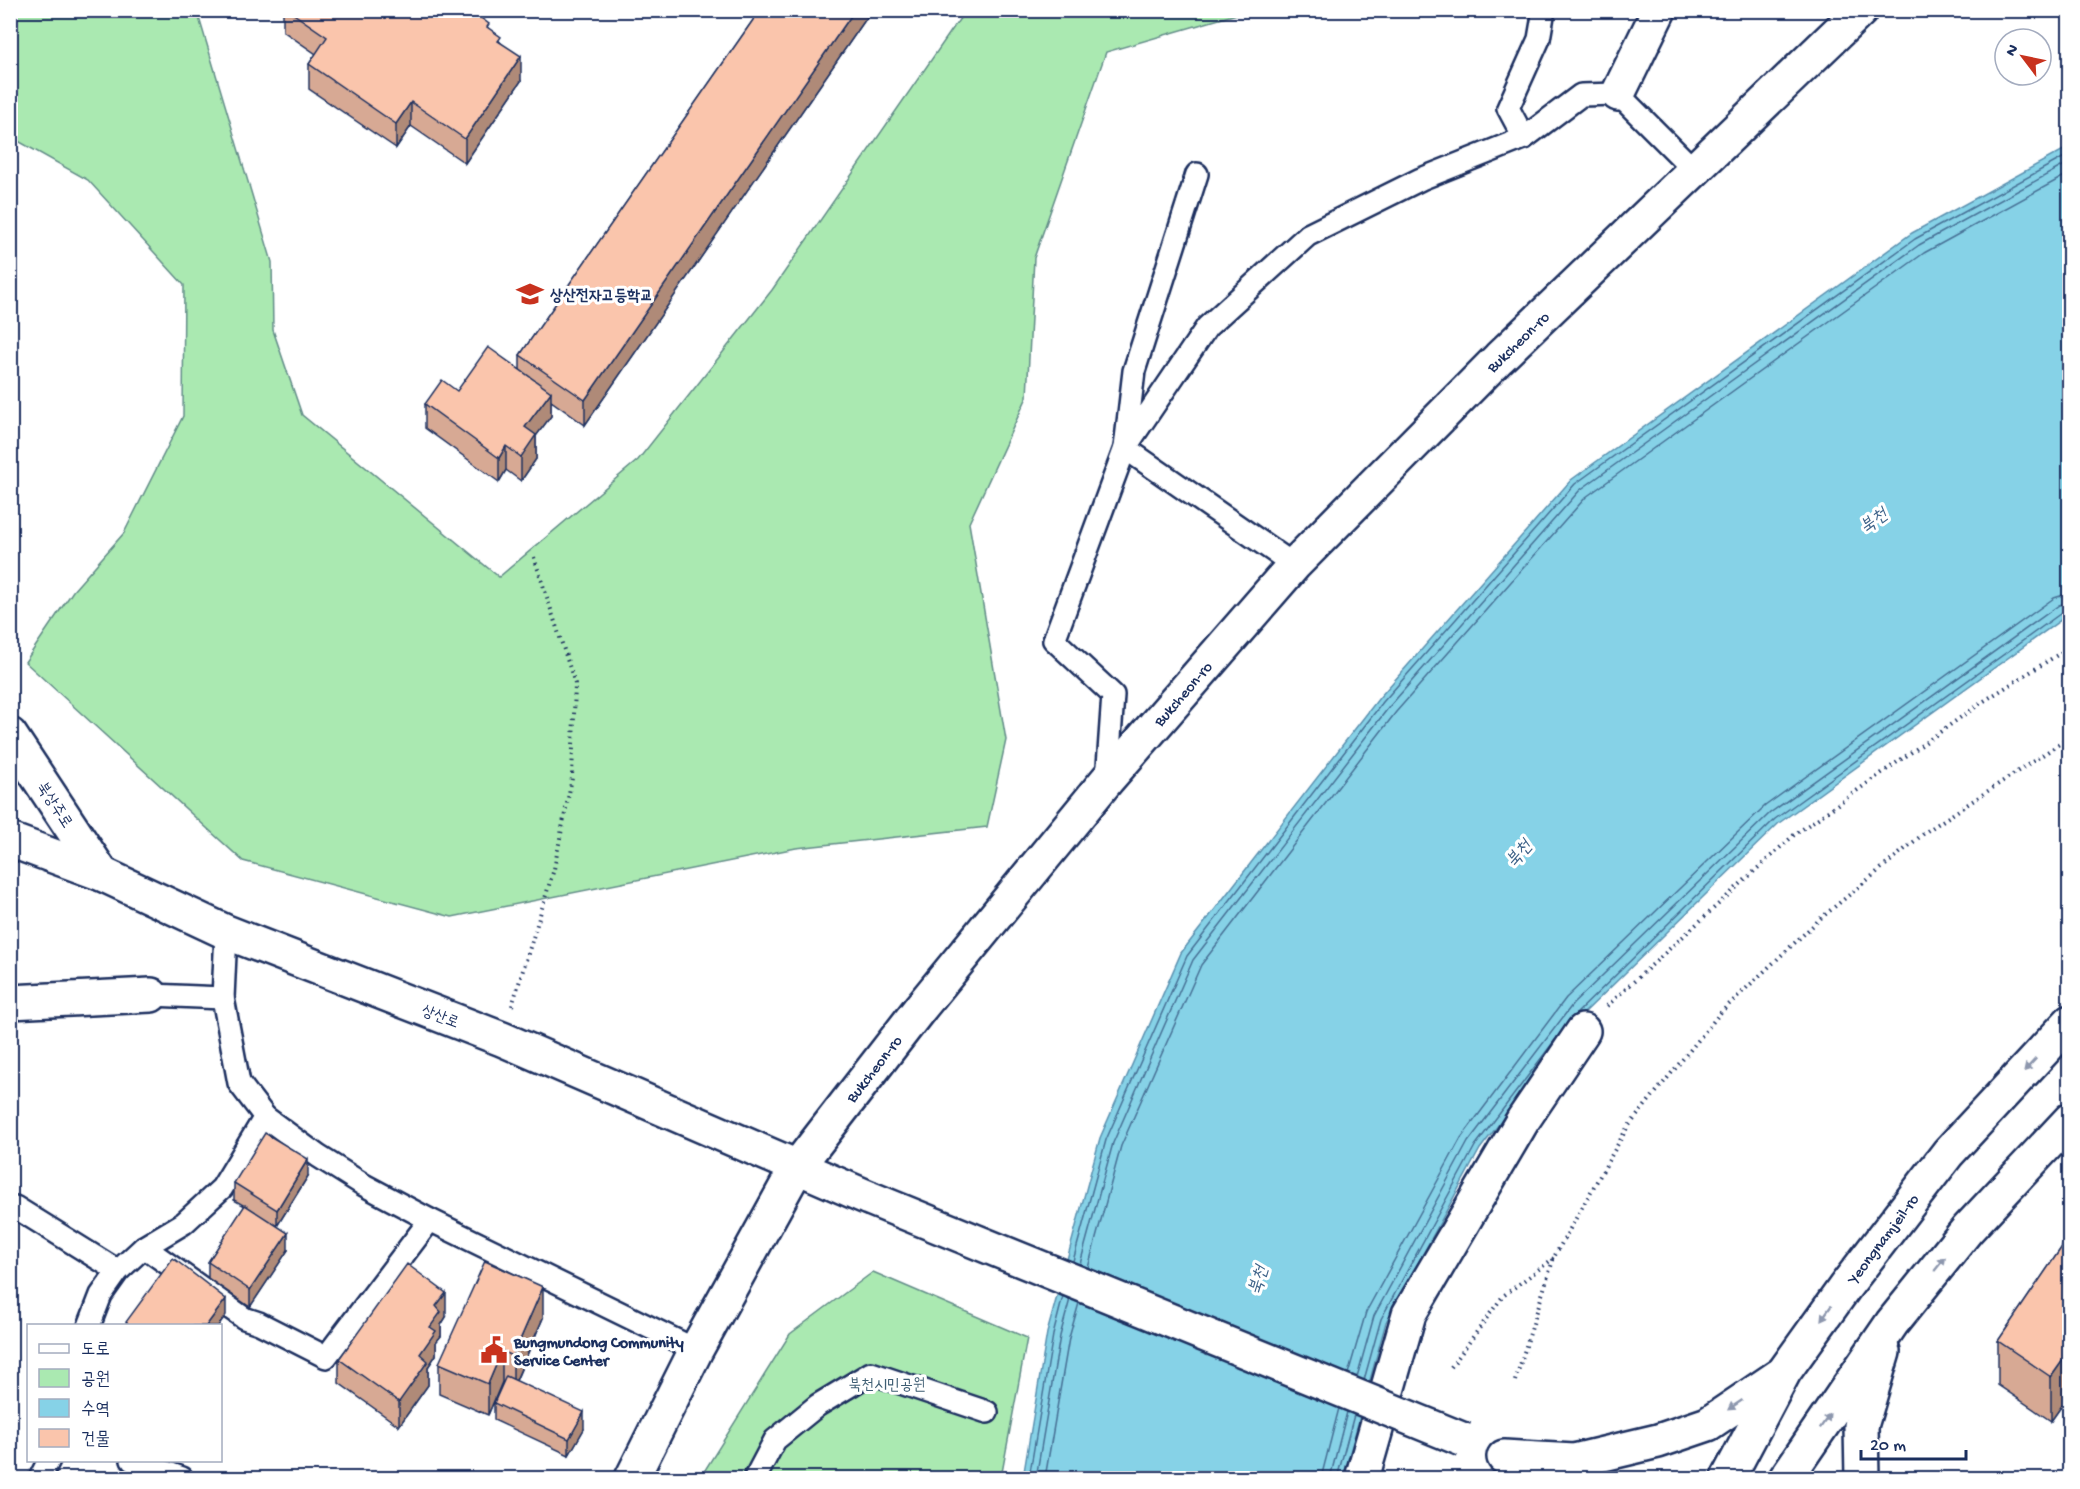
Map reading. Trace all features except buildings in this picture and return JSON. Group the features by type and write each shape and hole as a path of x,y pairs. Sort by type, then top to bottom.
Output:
{"street":[{"path":"1618,94 1659,10"},
{"name":"Bukcheon-ro","path":"632,1479 696,1350 797,1167 921,1007 1107,780 1294,565 1499,358 1861,10"},
{"name":"북상주로","path":"10,735 102,874"},
{"name":"상산로","path":"10,840 102,874 226,932 502,1039 869,1198 1464,1440 1514,1468 1552,1479"},
{"path":"10,1002 151,996"},
{"name":"Yeongnamjeil-ro","path":"1728,1479 1784,1372 1845,1287 1948,1153 2070,1022"},
{"path":"1362,1479 1409,1314 1522,1120 1583,1032"},
{"path":"1789,1474 1892,1323 1967,1230 2070,1120"},
{"path":"1862,1479 1861,1426 1892,1323"},
{"path":"1514,1468 1574,1461 1658,1442 1708,1424 1784,1372"}],"lane":[{"path":"1524,138 1508,108 1539,39 1544,10"},
{"path":"1125,448 1207,327 1308,235 1422,179 1524,138 1581,95 1618,94 1694,170"},
{"path":"1107,780 1113,695 1054,640 1125,448 1134,371 1197,174"},
{"path":"1125,448 1294,565"},
{"path":"226,932 223,998 239,1083 265,1117 318,1156 364,1185 430,1220 696,1350"},
{"path":"151,996 223,998"},
{"path":"90,1324 101,1295 118,1271 144,1247 184,1223 222,1188 265,1117"},
{"path":"15,1207 118,1271"},
{"path":"144,1247 244,1318 260,1323 326,1357 430,1220"},
{"path":"755,1479 775,1440 818,1405 871,1373 987,1412"},
{"path":"40,1479 48,1462"},
{"path":"135,1462 182,1479"}],"path":[{"path":"502,1039 554,869 572,778 575,684 533,554"},
{"path":"1583,1032 1616,997 1794,835 1984,701 2070,647"},
{"path":"1515,1381 1554,1257 1627,1128 1721,1012 1821,918 1927,831 2070,737"},
{"path":"1450,1367 1503,1296 1554,1257"}],"green space":[{"path":"11,10 197,11 272,262 273,330 302,415 499,577 638,460 772,290 965,11 1247,11 1106,52 1034,258 1027,397 969,523 1006,740 987,827 796,848 452,917 243,861 25,662 73,591 124,533 183,416 184,285 88,180 11,137"},
{"name":"북천시민공원","path":"873,1272 1027,1338 1001,1478 700,1478 790,1334"}],"water":[{"name":"북천","path":"2069,147 2069,614 1779,823 1583,1014 1480,1149 1386,1322 1343,1478 1023,1478 1047,1333 1100,1138 1181,953 1379,698 1571,480 1912,233"}],"place":[{"name":"상산전자고등학교","path":"530,294"},
{"name":"Bungmundong Community Service Center","path":"494,1350"}]}
